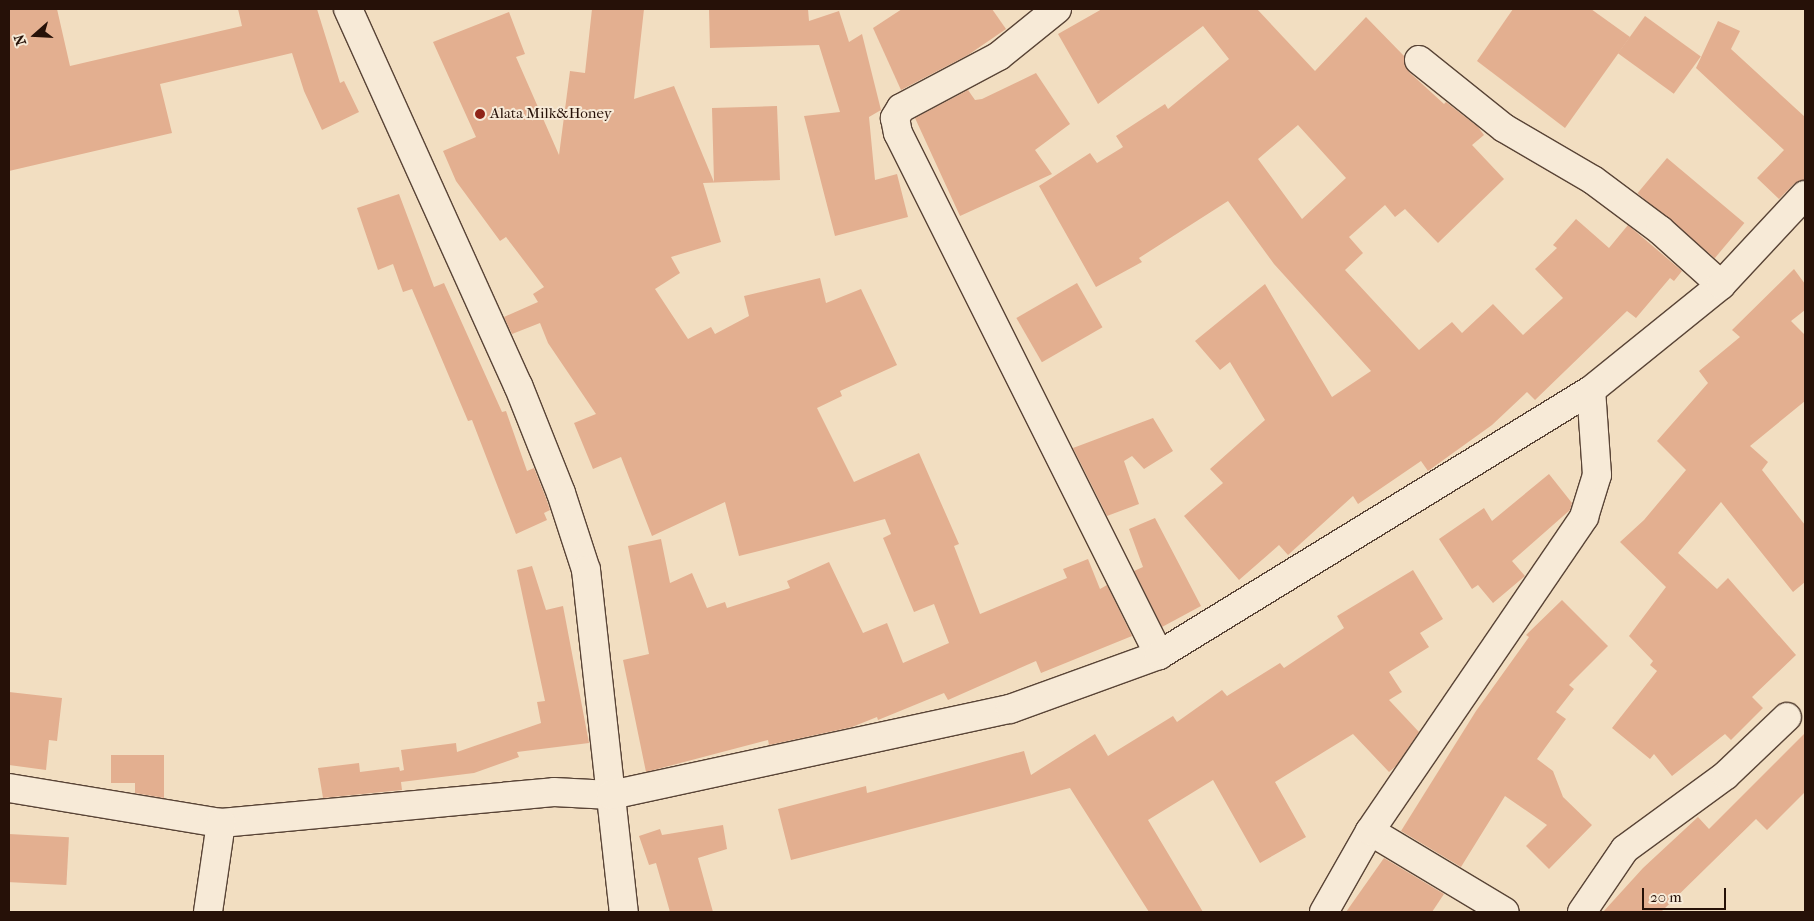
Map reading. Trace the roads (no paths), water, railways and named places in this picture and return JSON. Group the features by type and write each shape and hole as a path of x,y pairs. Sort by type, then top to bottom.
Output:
{"street":[{"path":"348,9 518,385 561,493 586,570 624,912"},
{"path":"1057,9 999,56 901,108 894,118 898,133 1159,655"},
{"path":"1419,60 1504,128 1593,180 1660,230 1721,285"},
{"path":"9,788 221,823 554,792 611,795 1010,709 1159,655 1591,390 1721,285 1805,194"},
{"path":"1324,912 1370,832 1584,517 1597,475 1591,390"},
{"path":"1582,912 1625,849 1726,775 1787,717"},
{"path":"208,912 221,823"},
{"path":"1370,832 1505,912"}],"place":[{"name":"Alata Milk&Honey","path":"480,114"}]}
